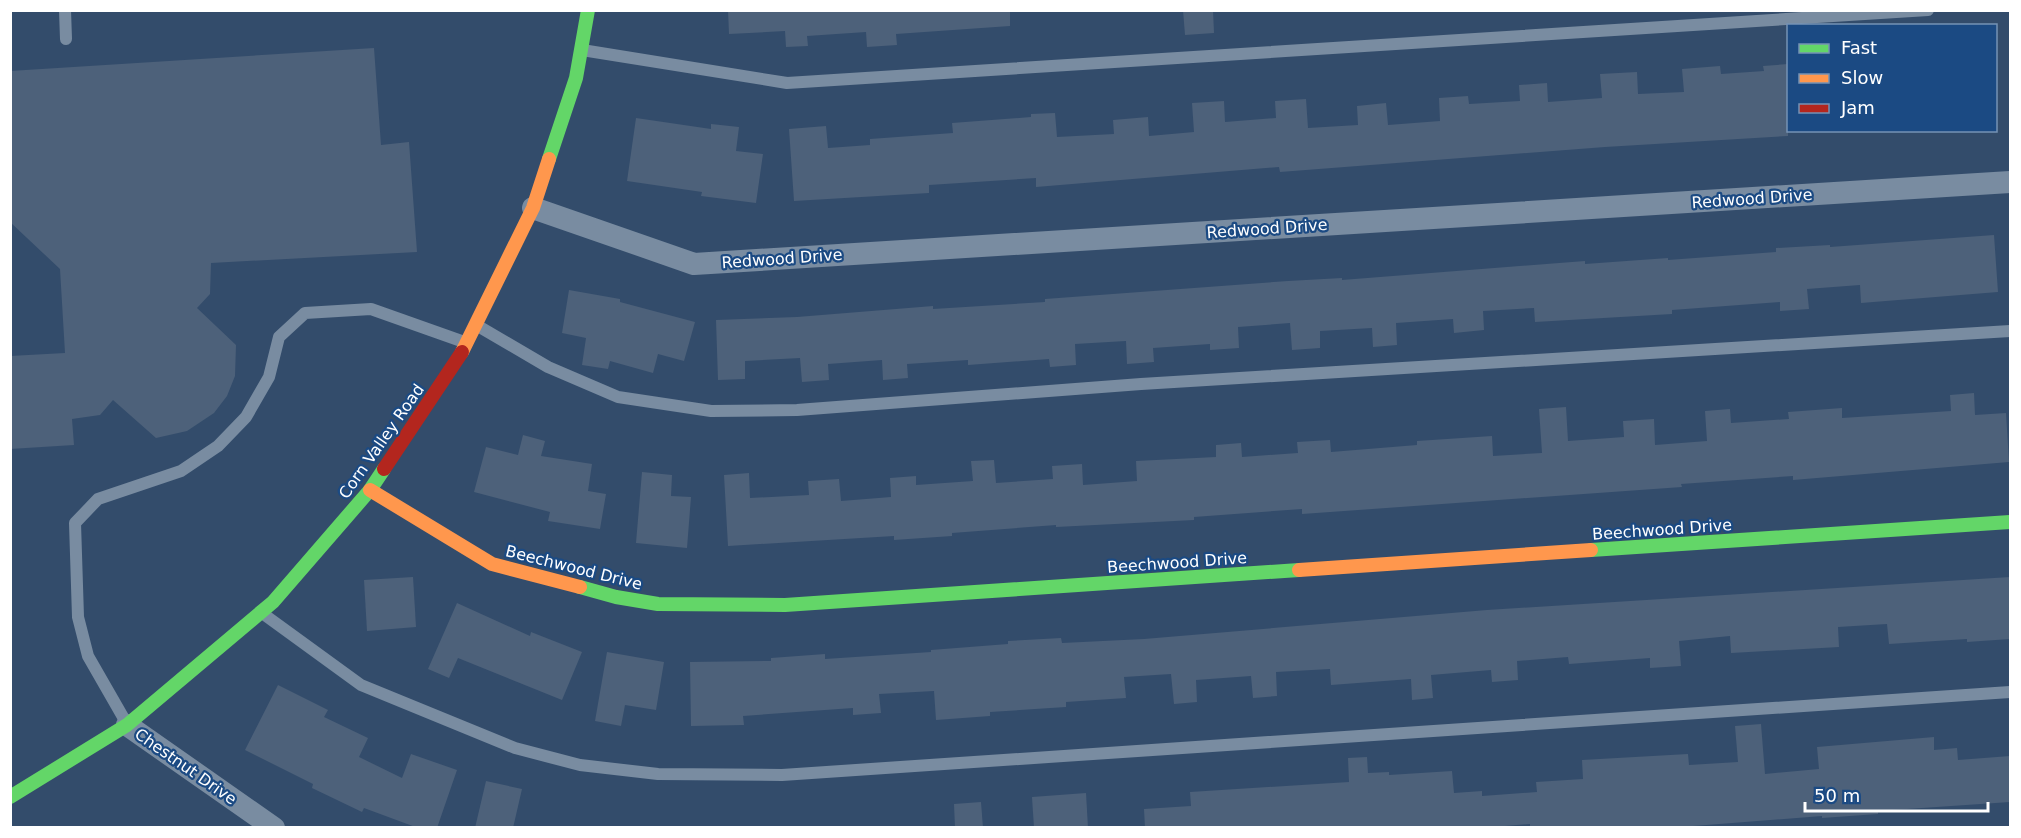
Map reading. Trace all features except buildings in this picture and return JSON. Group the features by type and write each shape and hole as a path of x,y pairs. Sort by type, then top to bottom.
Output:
{"street":[{"name":"Corn Valley Road","path":"10,798 127,725 273,602 370,490 468,344 533,208 576,78 588,10"},
{"name":"Redwood Drive","path":"533,208 694,264 2010,182"},
{"name":"Beechwood Drive","path":"370,490 492,564 616,597 658,604 785,605 2010,522"},
{"name":"Chestnut Drive","path":"127,725 274,828"}],"lane":[{"path":"64,10 66,39"},
{"path":"581,50 787,83 1928,10"},
{"path":"127,725 88,656 78,617 75,523 98,499 181,471 218,446 246,417 269,377 279,337 305,313 371,309 468,344"},
{"path":"477,325 548,367 618,397 711,411 797,410 1141,384 2010,330"},
{"path":"261,612 362,685 515,748 580,765 658,774 782,775 2010,692"}],"traffic: fast":[{"path":"549,159 576,78 588,10"},
{"path":"10,797 127,725 273,602 370,490 384,469"},
{"path":"1591,550 2010,522"},
{"path":"580,587 616,597 658,604 785,605 1299,570"}],"traffic: slow":[{"path":"462,352 533,208 549,159"},
{"path":"370,490 492,564 580,587"},
{"path":"1299,570 1591,550"}],"traffic: jam":[{"path":"384,469 462,352"}]}
